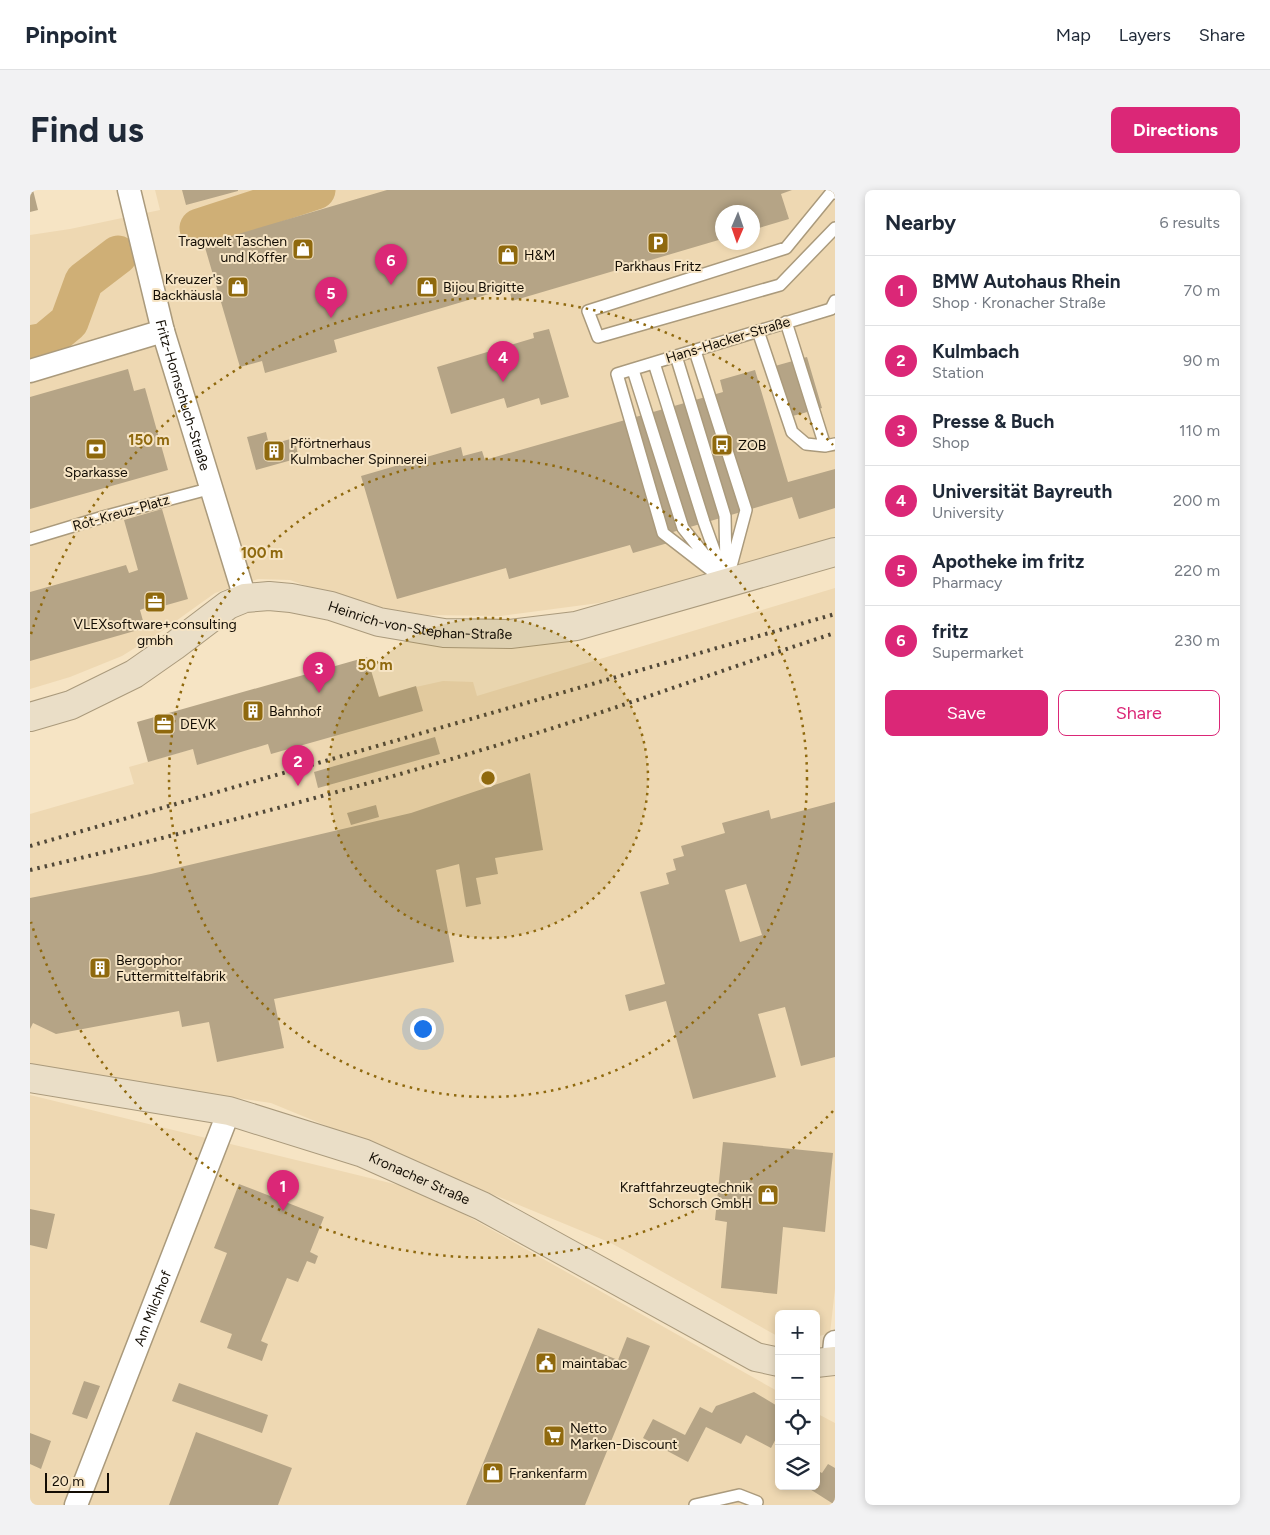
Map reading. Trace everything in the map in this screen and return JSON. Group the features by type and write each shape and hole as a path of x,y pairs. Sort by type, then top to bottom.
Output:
{"street":[{"name":"Fritz-Hornschuch-Straße","path":"130,190 163,330 245,598"},
{"path":"30,371 163,330"},
{"name":"Heinrich-von-Stephan-Straße","path":"30,717 72,705 134,674 228,604 245,598 269,596 291,598 330,606 379,622 444,633 510,634 576,626 835,552"},
{"name":"Kronacher Straße","path":"30,1078 229,1111 363,1153 473,1202 756,1357 775,1361"},
{"name":"Am Milchhof","path":"76,1505 229,1111"}],"lane":[{"path":"835,193 831,193 786,248 588,311 598,337 780,285 835,228"},
{"name":"Hans-Hacker-Straße","path":"726,583 663,533 617,374 786,322 834,310"},
{"path":"758,331 792,432 806,444 830,445 786,322"},
{"path":"695,350 746,510 726,583"},
{"path":"676,356 725,516 726,583"},
{"path":"654,363 704,522 726,583"},
{"path":"633,370 683,528 726,583"},
{"name":"Rot-Kreuz-Platz","path":"30,539 212,488"},
{"path":"695,1505 739,1495 756,1502 756,1505"}],"shaded area":[{"path":"155,190 835,190 835,542 599,603 501,616 427,615 358,605 290,580 258,579 215,593 162,631 122,656 70,677 30,689 30,235 70,229 160,210"},
{"path":"835,588 835,1289 830,1333 820,1336 820,1310 775,1310 775,1335 611,1243 271,1103 49,1071 30,1064 30,814 134,784 129,767 398,691 443,681 473,682 477,696"},
{"path":"30,1095 423,1191 775,1390 775,1490 820,1490 820,1415 835,1423 835,1505 30,1505"}],"building":[{"path":"30,190 33,190 38,210 30,212"},
{"path":"182,190 238,190 238,191 186,205"},
{"path":"387,190 792,190 781,194 789,219 760,228 760,205 715,205 715,241 512,301 509,288 334,340 337,352 265,373 262,361 240,367 204,244"},
{"path":"549,329 569,397 541,405 539,398 507,408 504,398 451,414 437,367 534,338 533,333"},
{"path":"807,357 822,408 789,417 775,366"},
{"name":"Sparkasse","path":"128,369 134,391 145,388 168,470 30,509 30,397"},
{"path":"755,370 788,482 835,469 835,508 799,519 792,497 673,532 675,541 633,553 630,545 509,579 506,568 397,599 361,476 461,447 463,456 482,451 485,460 723,392 720,380"},
{"name":"Pförtnerhaus Kulmbacher Spinnerei","path":"266,432 269,445 294,438 299,458 256,470 247,437"},
{"path":"162,509 188,599 149,610 148,607 140,610 145,628 30,661 30,592 126,565 129,573 138,570 124,520"},
{"name":"Bahnhof","path":"367,657 379,697 416,686 423,711 271,754 268,744 197,765 193,749 148,762 137,722"},
{"path":"435,737 440,754 318,788 314,772"},
{"path":"530,773 543,850 495,858 498,874 476,878 481,904 466,907 459,864 436,870 454,962 274,999 284,1048 217,1062 209,1022 182,1027 179,1011 56,1034 33,1023 30,1029 30,898 151,874 411,813"},
{"path":"835,802 835,1057 801,1066 785,1007 758,1014 776,1077 693,1099 666,1001 629,1011 625,995 665,984 640,892 669,884 666,873 676,870 673,859 684,856 681,846 725,833 722,823 769,810 771,819","holes":["746,884 762,935 740,942 725,890"]},
{"path":"376,805 379,817 351,825 347,813"},
{"path":"723,1142 833,1153 825,1232 783,1227 777,1294 721,1288 727,1222 715,1220"},
{"path":"239,1184 324,1217 310,1252 318,1256 315,1264 307,1261 298,1282 287,1278 261,1341 268,1344 262,1361 227,1348 232,1334 200,1322 227,1253 214,1248"},
{"path":"30,1209 55,1214 47,1249 30,1245"},
{"name":"Netto Marken-Discount","path":"538,1328 618,1360 627,1337 650,1346 585,1505 466,1505"},
{"path":"84,1381 100,1386 87,1419 72,1414"},
{"path":"179,1383 268,1415 262,1433 172,1401"},
{"path":"754,1392 775,1405 775,1440 771,1448 746,1435 741,1444 706,1427 688,1462 643,1438 653,1419 685,1435 700,1407 712,1413 716,1406"},
{"path":"196,1432 292,1468 278,1505 169,1505"},
{"path":"30,1433 51,1441 41,1469 30,1464"},
{"path":"828,1464 835,1468 835,1505 811,1490 820,1490 820,1472 822,1473"}],"waterway":[{"path":"199,228 316,190"},
{"path":"30,345 45,342 69,322 84,281 118,255"}],"railway":[{"path":"30,846 835,614"},
{"path":"30,870 272,810 451,759 592,715 835,633"}],"place":[{"name":"Parkhaus Fritz","path":"658,243"},
{"name":"Tragwelt Taschen und Koffer","path":"303,249"},
{"name":"H&M","path":"508,255"},
{"name":"fritz","path":"391,285"},
{"name":"Kreuzer's Backhäusla","path":"238,287"},
{"name":"Bijou Brigitte","path":"427,287"},
{"name":"Apotheke im fritz","path":"331,318"},
{"name":"Universität Bayreuth","path":"503,382"},
{"name":"ZOB","path":"722,445"},
{"name":"Sparkasse","path":"96,449"},
{"name":"Pförtnerhaus Kulmbacher Spinnerei","path":"274,451"},
{"name":"VLEXsoftware+consulting gmbh","path":"155,602"},
{"name":"Presse & Buch","path":"319,693"},
{"name":"Bahnhof","path":"253,711"},
{"name":"DEVK","path":"164,724"},
{"name":"Kulmbach","path":"298,786"},
{"name":"Bergophor Futtermittelfabrik","path":"100,968"},
{"name":"Kraftfahrzeugtechnik Schorsch GmbH","path":"768,1195"},
{"name":"BMW Autohaus Rhein","path":"283,1211"},
{"name":"maintabac","path":"546,1363"},
{"name":"Netto Marken-Discount","path":"554,1436"},
{"name":"Frankenfarm","path":"493,1473"}]}
